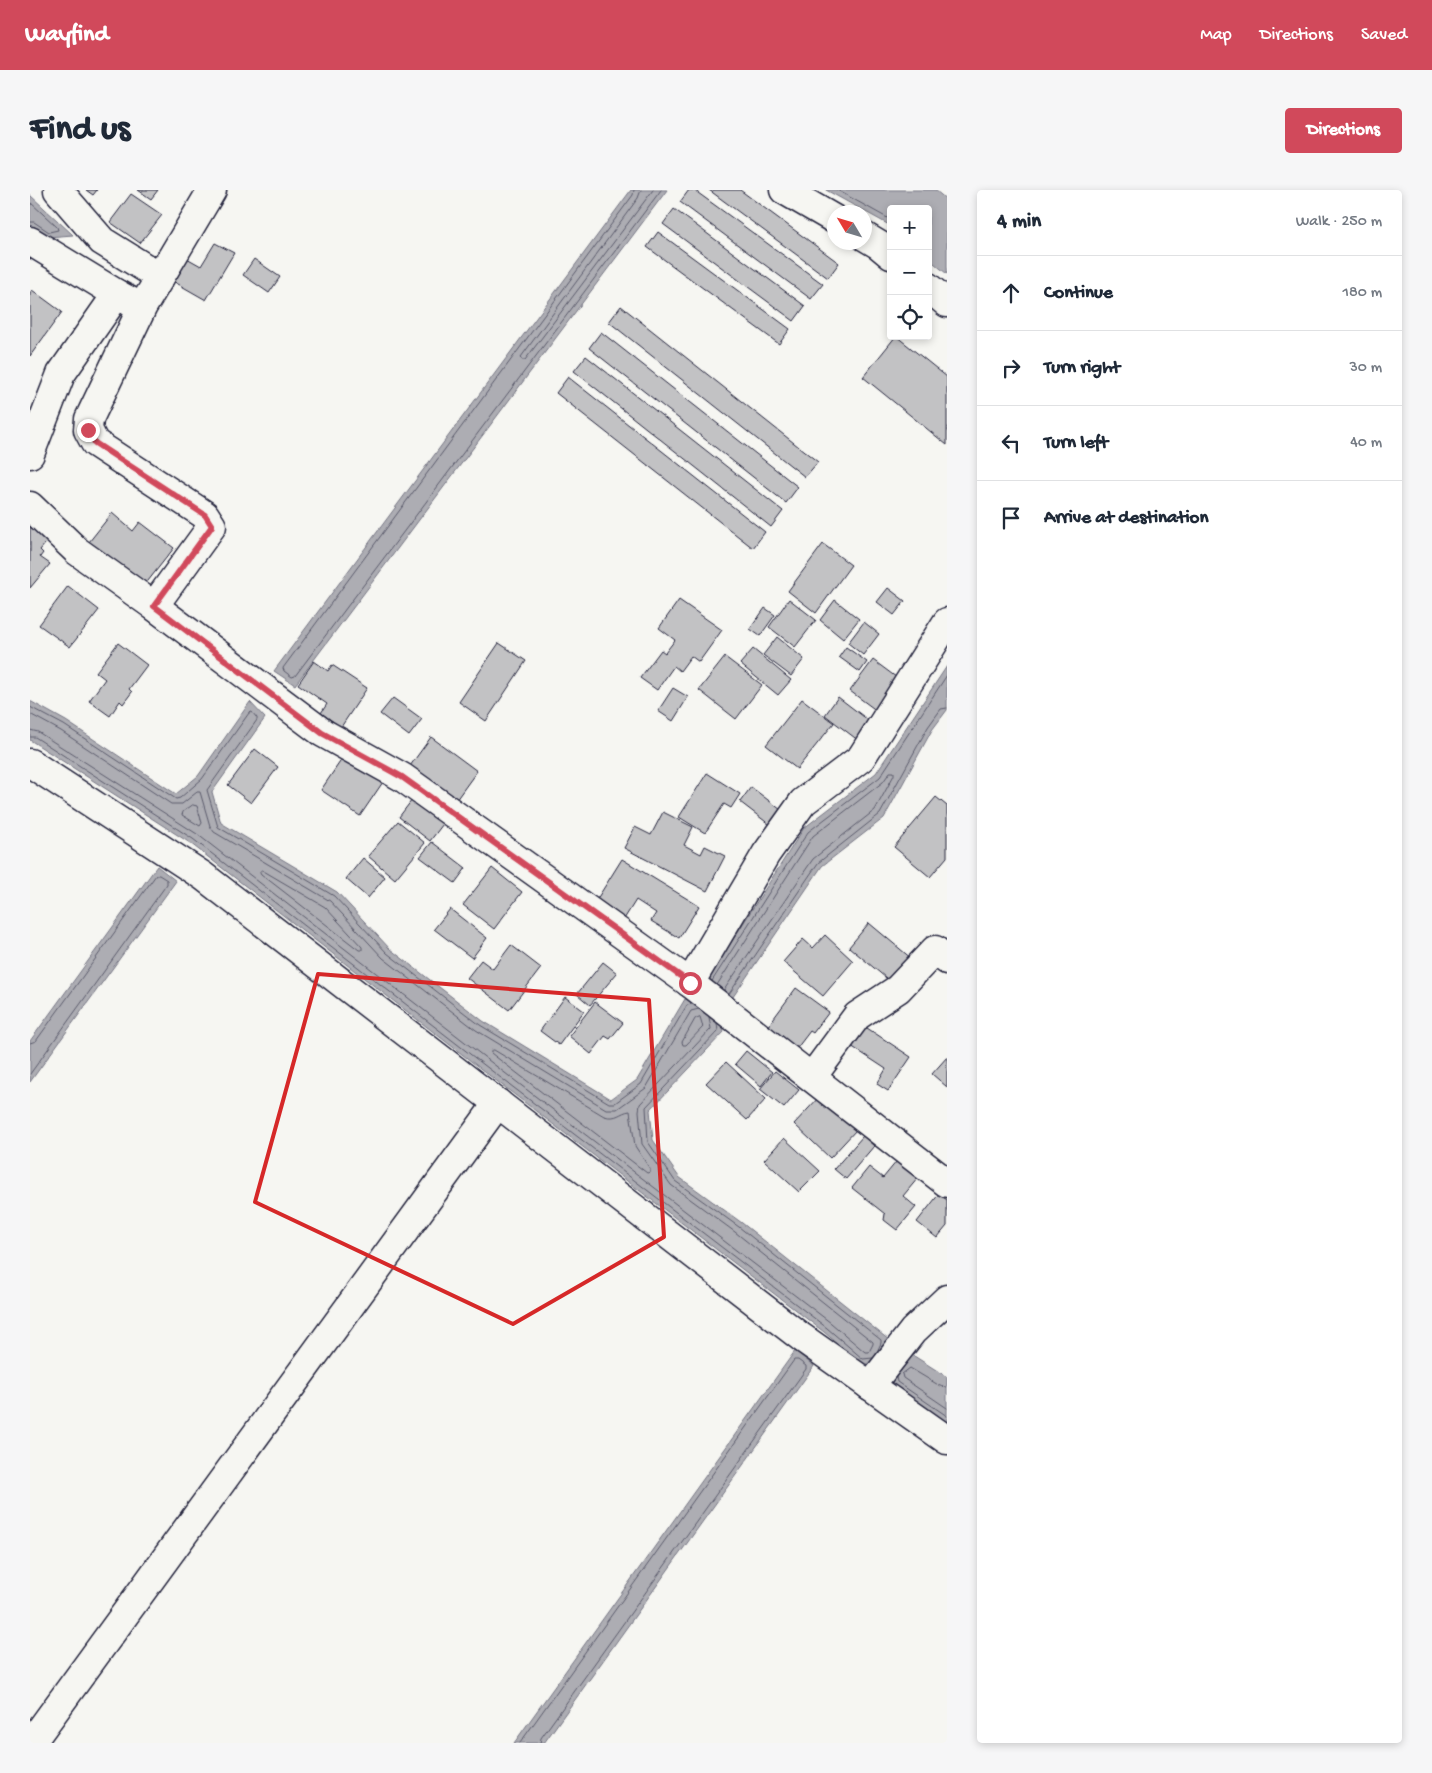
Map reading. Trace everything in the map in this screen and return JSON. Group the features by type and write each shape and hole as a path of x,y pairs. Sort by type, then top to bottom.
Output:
{"street":[{"path":"58,190 102,241 160,277"},
{"path":"154,606 212,526 205,515 95,443 88,430 89,419 143,306 212,190"},
{"path":"784,190 827,215"},
{"path":"30,241 117,294 143,306"},
{"path":"872,241 887,252"},
{"path":"932,290 947,303"},
{"path":"30,454 61,374 117,294"},
{"path":"30,506 77,551 154,606 322,733 402,777 693,985 947,1183"},
{"path":"693,985 766,854 804,802 861,758 947,622"},
{"path":"30,763 203,876 801,1337 881,1372 947,1440"},
{"path":"812,1077 857,1016 898,989 935,950 947,960"},
{"path":"31,1743 498,1103"},
{"path":"881,1372 913,1331 947,1299"}],"highlighted area":[{"path":"318,974 649,1000 664,1237 513,1324 255,1202"}],"water":[{"path":"631,190 667,190 295,685 274,671"},
{"path":"826,190 935,190 947,200 947,274 932,261 932,205 887,205 887,224 872,215 872,205 853,205"},
{"path":"30,195 73,235 48,237 30,225"},
{"path":"947,666 947,710 932,730 884,818 822,866 720,1016 724,1032 650,1110 653,1140 679,1177 742,1223 889,1340 947,1377 947,1422 892,1385 890,1372 875,1362 863,1365 824,1332 190,843 30,740 30,701 66,721 176,794 198,776 250,702 265,718 212,792 221,823 337,892 390,949 483,1021 611,1099 637,1080 685,999 695,999 804,828 876,773"},
{"path":"157,866 176,881 30,1082 30,1041"},
{"path":"795,1351 814,1366 544,1743 514,1743"}],"building":[{"path":"86,190 97,190 93,195"},
{"path":"138,190 158,190 151,199"},
{"path":"689,190 694,190 823,284 811,299 680,202"},
{"path":"709,190 740,190 839,263 828,278"},
{"path":"131,194 162,215 140,243 110,222"},
{"path":"674,209 805,306 794,321 663,224"},
{"path":"658,232 790,329 779,344 647,247"},
{"path":"215,243 234,253 206,300 171,280 185,257 201,266"},
{"path":"254,259 280,277 269,293 243,275"},
{"path":"32,290 62,312 30,356 30,293"},
{"path":"621,306 818,462 805,477 609,322"},
{"path":"601,332 798,487 786,503 589,348"},
{"path":"893,340 901,340 947,377 947,445 863,377"},
{"path":"586,356 783,511 771,527 574,371"},
{"path":"568,377 765,532 753,548 556,393"},
{"path":"112,513 133,531 140,522 174,548 144,586 89,542"},
{"path":"30,520 51,537 40,550 43,553 40,557 50,564 30,588"},
{"path":"823,544 851,565 816,613 788,591"},
{"path":"68,586 99,610 70,647 39,625"},
{"path":"888,588 905,601 894,615 877,602"},
{"path":"789,599 816,620 795,647 769,627"},
{"path":"679,600 722,630 699,662 691,656 680,671 674,666 657,690 640,678 661,650 665,653 675,640 659,628"},
{"path":"835,600 859,619 843,639 820,620"},
{"path":"765,608 775,615 760,636 750,629"},
{"path":"864,622 879,634 863,655 848,643"},
{"path":"777,637 804,659 791,676 763,655"},
{"path":"118,643 147,665 129,689 132,692 123,704 120,701 110,716 89,701 105,679 96,672"},
{"path":"499,643 526,661 486,721 459,702"},
{"path":"846,647 867,662 860,672 839,657"},
{"path":"753,649 791,680 778,695 740,664"},
{"path":"725,657 762,685 736,719 699,690"},
{"path":"873,660 904,683 881,714 850,691"},
{"path":"314,661 328,671 332,665 367,688 341,727 321,713 327,704 298,684"},
{"path":"673,688 688,697 673,721 658,711"},
{"path":"838,697 872,723 859,741 825,715"},
{"path":"393,698 422,719 409,736 380,714"},
{"path":"802,699 834,723 797,769 766,745"},
{"path":"431,737 477,771 456,800 410,766"},
{"path":"255,749 278,767 251,803 228,785"},
{"path":"346,753 385,779 360,816 321,790"},
{"path":"707,773 740,794 731,808 724,804 705,833 679,817"},
{"path":"751,787 785,813 774,828 740,802"},
{"path":"415,796 446,820 430,841 399,817"},
{"path":"936,797 947,806 947,857 930,877 894,847"},
{"path":"663,812 693,827 684,845 701,854 705,846 725,856 707,891 624,848 635,827 651,835"},
{"path":"398,821 425,843 395,879 368,856"},
{"path":"432,842 466,868 455,883 420,857"},
{"path":"363,858 385,877 368,898 346,879"},
{"path":"622,859 699,906 679,938 651,921 656,913 636,900 621,924 592,907"},
{"path":"492,868 522,892 494,929 463,905"},
{"path":"450,909 487,938 472,958 434,929"},
{"path":"869,923 912,959 892,983 849,947"},
{"path":"825,935 853,961 823,996 783,962 803,939 813,948"},
{"path":"511,945 541,968 509,1010 467,978 481,960 493,969"},
{"path":"603,962 617,973 590,1005 577,994"},
{"path":"796,988 829,1012 813,1033 810,1031 794,1052 765,1030"},
{"path":"565,997 584,1011 559,1045 540,1031"},
{"path":"595,1002 623,1023 610,1039 605,1036 591,1054 569,1036"},
{"path":"864,1026 911,1057 888,1091 877,1084 886,1069 851,1046"},
{"path":"746,1051 772,1072 761,1086 735,1064"},
{"path":"947,1057 947,1087 932,1074"},
{"path":"726,1062 766,1099 747,1120 706,1083"},
{"path":"775,1071 799,1090 784,1108 760,1089"},
{"path":"821,1095 857,1129 830,1158 794,1124"},
{"path":"863,1136 874,1146 846,1179 834,1169"},
{"path":"784,1138 820,1171 799,1192 764,1160"},
{"path":"897,1161 918,1178 903,1196 916,1207 897,1230 884,1220 885,1214 852,1188 869,1167 883,1178"},
{"path":"939,1194 947,1200 947,1226 937,1238 917,1222"}],"route":[{"path":"88,430 95,443 205,515 212,526 154,606 322,733 402,777 690,983"}]}
